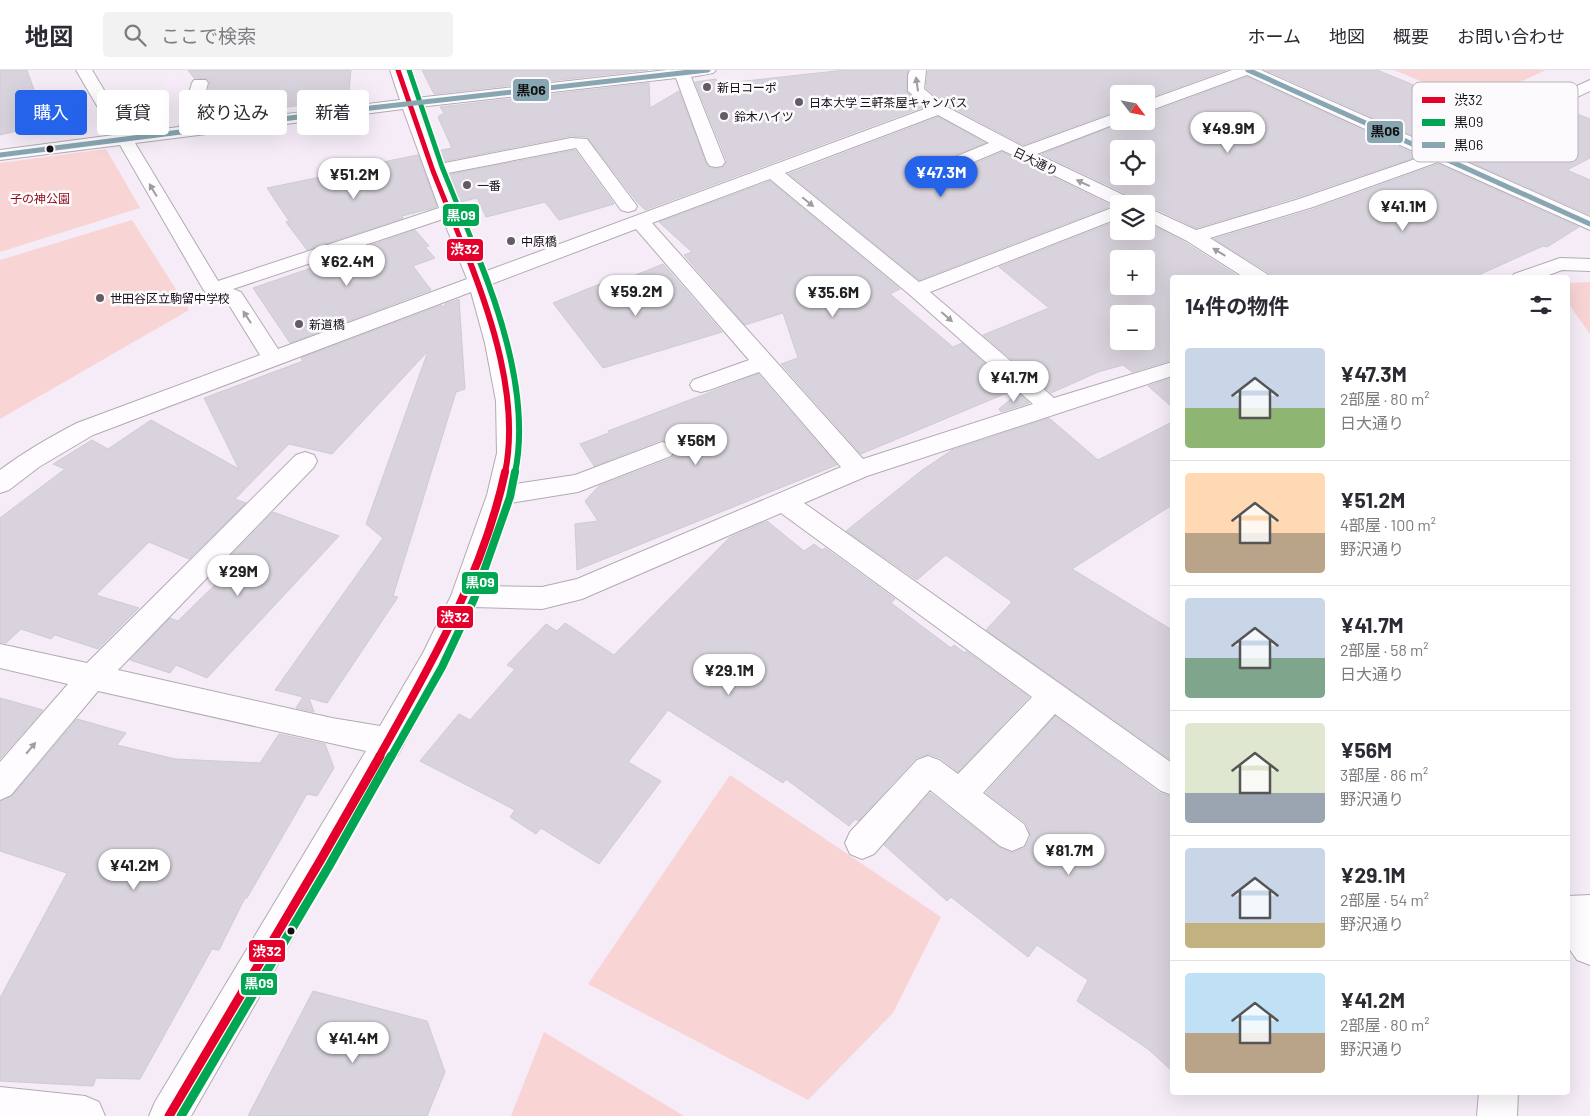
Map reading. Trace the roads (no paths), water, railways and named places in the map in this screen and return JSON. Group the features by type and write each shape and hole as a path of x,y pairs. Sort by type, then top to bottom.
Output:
{"street":[{"path":"84,70 213,289 234,296 273,358"},
{"path":"169,1116 320,861 433,662 464,596 500,494 509,453 508,400 496,343 478,282 433,171 398,70"},
{"path":"287,118 708,70"},
{"name":"日大通り","path":"918,70 916,74 916,90 939,109 1021,154 1110,196"},
{"path":"1155,104 1247,70 1412,144"},
{"path":"682,73 716,162"},
{"path":"198,90 200,83"},
{"path":"1578,91 1590,85"},
{"path":"0,484 14,471 85,429 478,282 633,213 771,171 939,109"},
{"path":"1021,154 1110,120"},
{"path":"0,154 179,131"},
{"path":"433,171 571,143 581,143 633,213 858,470"},
{"path":"939,170 1003,144"},
{"path":"1194,238 1306,203 1422,162"},
{"path":"1452,162 1590,224"},
{"path":"771,171 916,290 1050,407"},
{"path":"213,289 449,211"},
{"path":"916,290 1110,215"},
{"path":"1155,218 1194,238 1255,275"},
{"path":"1529,275 1560,264 1590,265"},
{"path":"700,385 770,370"},
{"path":"464,596 542,598 582,588 858,470 1170,370"},
{"path":"500,494 578,483 662,450"},
{"path":"0,785 91,678 305,461"},
{"path":"784,502 1170,780"},
{"path":"0,656 332,731 389,741"},
{"path":"960,795 1053,695"},
{"path":"862,842 928,770 1012,835"},
{"path":"1570,914 1590,912"},
{"path":"1570,922 1590,947"},
{"path":"1497,1116 1499,1095"},
{"path":"0,1107 85,1116"}],"place":[{"name":"新日コーポ","path":"707,87"},
{"name":"日本大学 三軒茶屋キャンパス","path":"799,102"},
{"name":"鈴木ハイツ","path":"724,116"},
{"name":"一番","path":"467,185"},
{"name":"中原橋","path":"511,241"},
{"name":"世田谷区立駒留中学校","path":"100,298"},
{"name":"新道橋","path":"299,324"}],"park label":[{"name":"子の神公園","path":"40,198"}]}
